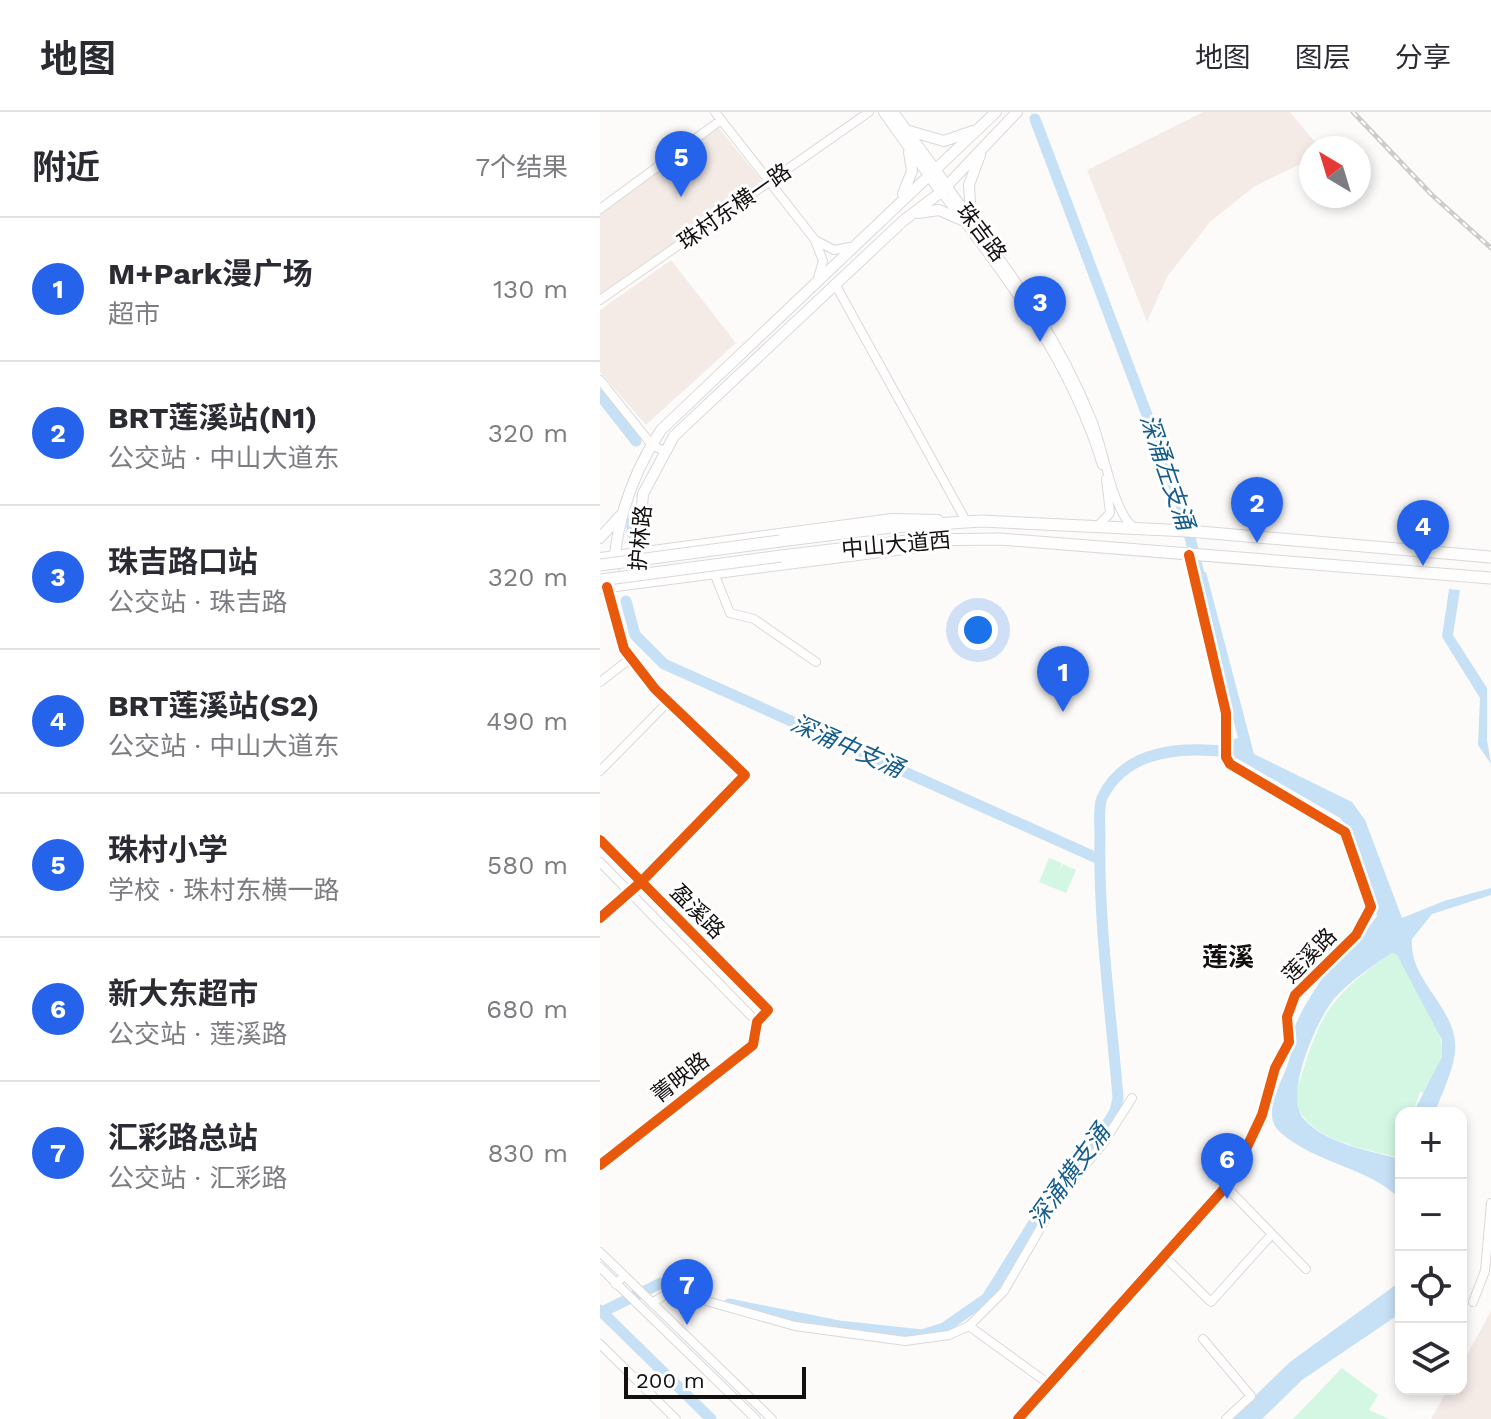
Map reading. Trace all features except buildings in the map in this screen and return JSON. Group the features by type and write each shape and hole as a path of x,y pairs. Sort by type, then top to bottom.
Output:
{"highway":[{"name":"中山大道西","path":"600,565 952,521 1194,532 1491,557"},
{"name":"中山大道西","path":"602,585 781,556 915,540 980,539 1063,542 1491,578"}],"main road":[{"name":"珠吉路","path":"884,112 909,151 944,189"},
{"name":"珠吉路","path":"893,112 932,174"},
{"name":"护林路","path":"636,583 615,555 623,511 652,445 675,414 996,112"},
{"name":"护林路","path":"636,583 643,494 664,451 696,412 903,221 944,189 1019,112"},
{"path":"906,130 944,141 979,129"},
{"path":"909,151 910,180 892,210 903,221 933,210 968,220 969,185 986,144"},
{"path":"600,538 623,511"},
{"path":"640,511 646,537 667,549"},
{"path":"600,558 892,519 952,521"},
{"path":"602,585 980,539"}],"street":[{"name":"珠村东横一路","path":"600,300 869,112"},
{"path":"600,209 718,116 815,240 823,261 818,278"},
{"name":"珠吉路","path":"944,189 1026,291 1055,341 1098,433 1123,517 1138,529"},
{"name":"珠吉路","path":"968,220 1023,300 1089,432 1111,504 1107,520 1097,527"},
{"path":"815,240 834,250 852,247"},
{"path":"835,284 966,521"},
{"path":"600,380 652,445 664,451"},
{"name":"莲溪路","path":"1018,1419 1227,1187 1262,1115 1275,1068 1287,1046 1287,1017 1295,995 1356,935 1367,920 1372,902 1345,832 1239,771 1226,757 1226,713 1191,555"},
{"path":"714,573 730,613 754,619 816,662"},
{"path":"600,918 630,893 745,775 668,702 631,658 617,634 602,585"},
{"path":"600,682 631,658"},
{"path":"600,771 668,702"},
{"name":"盈溪路","path":"600,840 768,1010"},
{"name":"盈溪路","path":"600,862 757,1022"},
{"name":"菁映路","path":"600,1165 753,1045 757,1022 768,1010"},
{"path":"650,1301 671,1291 795,1326 905,1341 938,1340 969,1326 1004,1291 1045,1217 1102,1145 1132,1098"},
{"path":"1207,1167 1306,1269"},
{"path":"1473,1302 1485,1271 1491,1203"},
{"path":"1164,1256 1211,1302 1272,1234"},
{"path":"600,1252 644,1310 756,1419"},
{"path":"602,1269 612,1264"},
{"path":"602,1269 650,1301 772,1419"},
{"path":"969,1326 1049,1384"},
{"path":"1203,1339 1251,1396 1226,1419"},
{"path":"600,1344 676,1419"}],"shaded area":[{"path":"1203,112 1290,112 1310,136 1299,136 1299,165 1255,186 1210,222 1167,277 1147,322 1087,170"},
{"path":"718,127 762,181 600,296 600,213"},
{"path":"671,260 736,343 646,425 600,372 600,310"},
{"path":"1491,1311 1491,1419 1431,1419 1445,1395 1467,1395 1467,1355"}],"green space":[{"path":"1049,858 1062,863 1060,870 1063,864 1076,870 1066,893 1039,882"},
{"path":"1392,953 1397,955 1434,1020 1442,1047 1438,1067 1424,1093 1420,1092 1415,1107 1395,1107 1395,1157 1353,1146 1324,1134 1301,1114 1294,1100 1317,1031 1326,1015 1351,985"},
{"path":"1342,1368 1378,1395 1369,1410 1389,1419 1293,1419"}],"water":[{"path":"1196,572 1206,572 1254,754 1352,802 1365,820 1402,918 1444,901 1491,888 1491,895 1432,914 1412,939 1416,965 1450,1022 1454,1035 1453,1064 1437,1107 1416,1107 1442,1057 1442,1040 1397,955 1392,953 1346,986 1334,999 1311,1040 1305,1058 1297,1093 1303,1118 1335,1140 1395,1158 1395,1195 1374,1180 1294,1143 1274,1124 1273,1104 1289,1061 1292,1034 1298,1020 1328,970 1377,916 1352,832 1340,818 1231,755 1231,740 1238,738"},
{"path":"1449,589 1460,590 1453,635 1487,688 1487,740 1491,764 1478,745 1480,698 1442,637"},
{"path":"1395,1285 1395,1317 1302,1380 1262,1419 1231,1419 1290,1362"}],"waterway":[{"name":"深涌左支涌","path":"1035,119 1183,510 1202,585"},
{"name":"深涌中支涌","path":"600,395 636,441"},
{"name":"深涌中支涌","path":"632,522 632,533"},
{"name":"深涌中支涌","path":"626,601 635,635 664,664 1099,859"},
{"name":"深涌横支涌","path":"729,1304 839,1326 922,1335 944,1328 987,1298 1066,1171 1101,1134 1115,1111 1118,1098 1101,901 1102,798 1126,768 1142,760 1179,751 1236,753"},
{"name":"深涌横支涌","path":"602,1312 661,1283 693,1294"},
{"path":"600,1310 711,1419"}],"railway":[{"path":"1353,112 1432,195 1491,248"}],"cycle path":[{"path":"1018,1419 1231,1181 1262,1115 1275,1068 1289,1042 1287,1017 1295,995 1356,935 1371,907 1345,832 1230,764 1226,757 1226,713 1189,555"},
{"path":"600,918 641,882 745,775 655,689 624,649 607,587"},
{"path":"600,840 768,1010 757,1022 753,1045 600,1165"}],"place":[{"name":"珠村小学","path":"681,197"},
{"name":"珠吉路口站","path":"1040,342"},
{"name":"BRT莲溪站(N1)","path":"1257,543"},
{"name":"BRT莲溪站(S2)","path":"1423,566"},
{"name":"M+Park漫广场","path":"1063,712"},
{"name":"新大东超市","path":"1227,1199"},
{"name":"汇彩路总站","path":"687,1325"}],"district":[{"name":"莲溪","path":"1228,957"}]}
